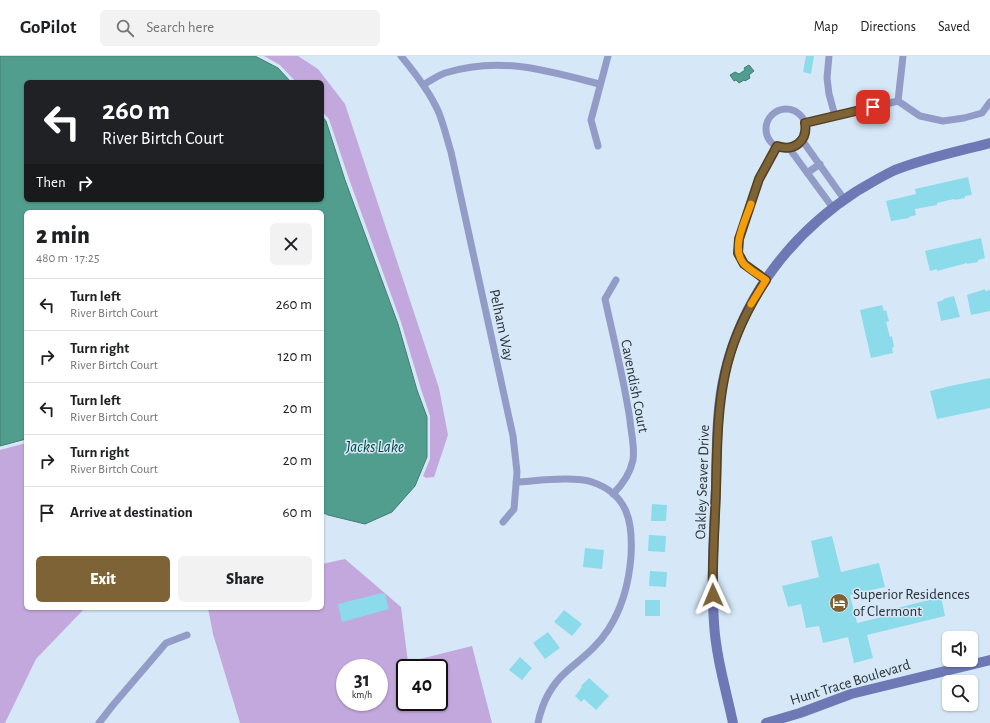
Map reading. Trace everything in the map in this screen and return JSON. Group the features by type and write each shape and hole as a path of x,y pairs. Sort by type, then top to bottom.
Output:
{"street":[{"name":"Pelham Way","path":"401,56 417,75 439,114 451,152 516,454 514,509 503,522"},
{"path":"598,146 591,120 599,84 608,56"},
{"path":"829,56 827,78 829,94 835,116"},
{"path":"898,101 903,56"},
{"path":"423,85 443,74 468,66 493,63 523,65 599,84"},
{"path":"805,123 898,101 920,116 943,121 964,118 982,113 990,102"},
{"path":"779,110 792,110 798,112 805,123 806,129 802,140 798,144 789,148 777,146 772,142 766,131 769,118 773,113 779,110"},
{"path":"802,140 844,199"},
{"name":"Oakley Seaver Drive","path":"733,723 718,655 714,624 713,580 718,431 722,391 725,372 739,329 752,301 781,258 801,236 844,199 894,170 990,143"},
{"path":"766,280 744,264 738,253 739,239 759,179 777,146"},
{"path":"789,148 833,208"},
{"path":"807,173 820,164"},
{"name":"Cavendish Court","path":"613,494 626,479 633,458 634,448 627,403 605,299 616,280"},
{"path":"516,482 578,479 599,485 613,494 626,511 631,531 630,573 622,602 612,624 598,644 566,672 553,687 544,704 538,723"},
{"path":"100,723 113,705 166,643 187,635"},
{"name":"Hunt Trace Boulevard","path":"766,723 800,713 851,694 990,660"}],"shaded area":[{"path":"264,56 298,56 318,69 345,104 439,388 448,435 434,477 426,478 423,476 430,459 430,416 401,322 349,179 329,119 324,113 324,80 294,80 280,65"},
{"path":"24,444 24,610 83,610 36,659 5,723 0,723 0,450"},
{"path":"345,559 401,607 408,659 396,659 396,711 448,711 448,659 420,659 472,646 492,723 240,723 213,634 208,610 324,610 324,564"}],"water":[{"name":"Jacks Lake","path":"0,56 255,56 278,68 289,80 24,80 24,202 324,202 324,118 398,324 417,390 427,417 427,457 415,486 392,512 365,524 324,513 324,210 24,210 24,440 0,446"},
{"path":"749,65 754,71 749,75 750,78 739,83 736,80 734,81 730,75 735,72 739,74"}],"building":[{"path":"806,56 814,56 811,74 803,72"},
{"path":"968,177 972,195 965,196 965,198 937,203 937,205 915,209 916,215 909,218 891,221 886,201 916,194 915,189"},
{"path":"981,238 985,258 978,260 978,262 967,263 937,271 937,269 930,271 925,251"},
{"path":"985,289 985,291 990,290 990,311 971,315 967,295"},
{"path":"954,296 960,317 941,321 937,302"},
{"path":"882,305 884,311 886,310 889,321 886,322 890,337 892,336 894,347 892,348 893,353 871,358 860,310"},
{"path":"990,378 990,408 937,419 930,391"},
{"path":"652,504 667,505 666,521 651,521"},
{"path":"649,535 666,536 665,552 648,551"},
{"name":"Superior Residences of Clermont","path":"832,536 841,572 879,563 885,587 850,595 857,623 890,615 889,610 941,597 945,616 867,635 873,658 854,663 848,637 823,643 819,626 806,628 801,604 788,607 782,586 819,577 811,541"},
{"path":"585,548 604,550 602,569 583,567"},
{"path":"650,571 667,572 666,587 649,586"},
{"path":"382,593 385,594 389,609 342,622 338,604"},
{"path":"645,600 660,600 660,616 645,616"},
{"path":"564,610 582,624 572,636 554,622"},
{"path":"548,632 560,648 545,659 533,643"},
{"path":"520,657 532,668 522,680 509,670"},
{"path":"589,678 609,696 596,710 584,699 581,702 575,696 582,687 581,686"}],"slow traffic":[{"path":"751,204 739,239 738,253 744,264 766,280 751,304"}],"place":[{"name":"Superior Residences of Clermont","path":"839,603"}],"route":[{"path":"713,595 718,431 725,372 739,329 752,301 766,280 744,264 738,253 739,239 759,179 777,146 788,148 794,147 798,144 805,134 805,123 873,107"}]}
